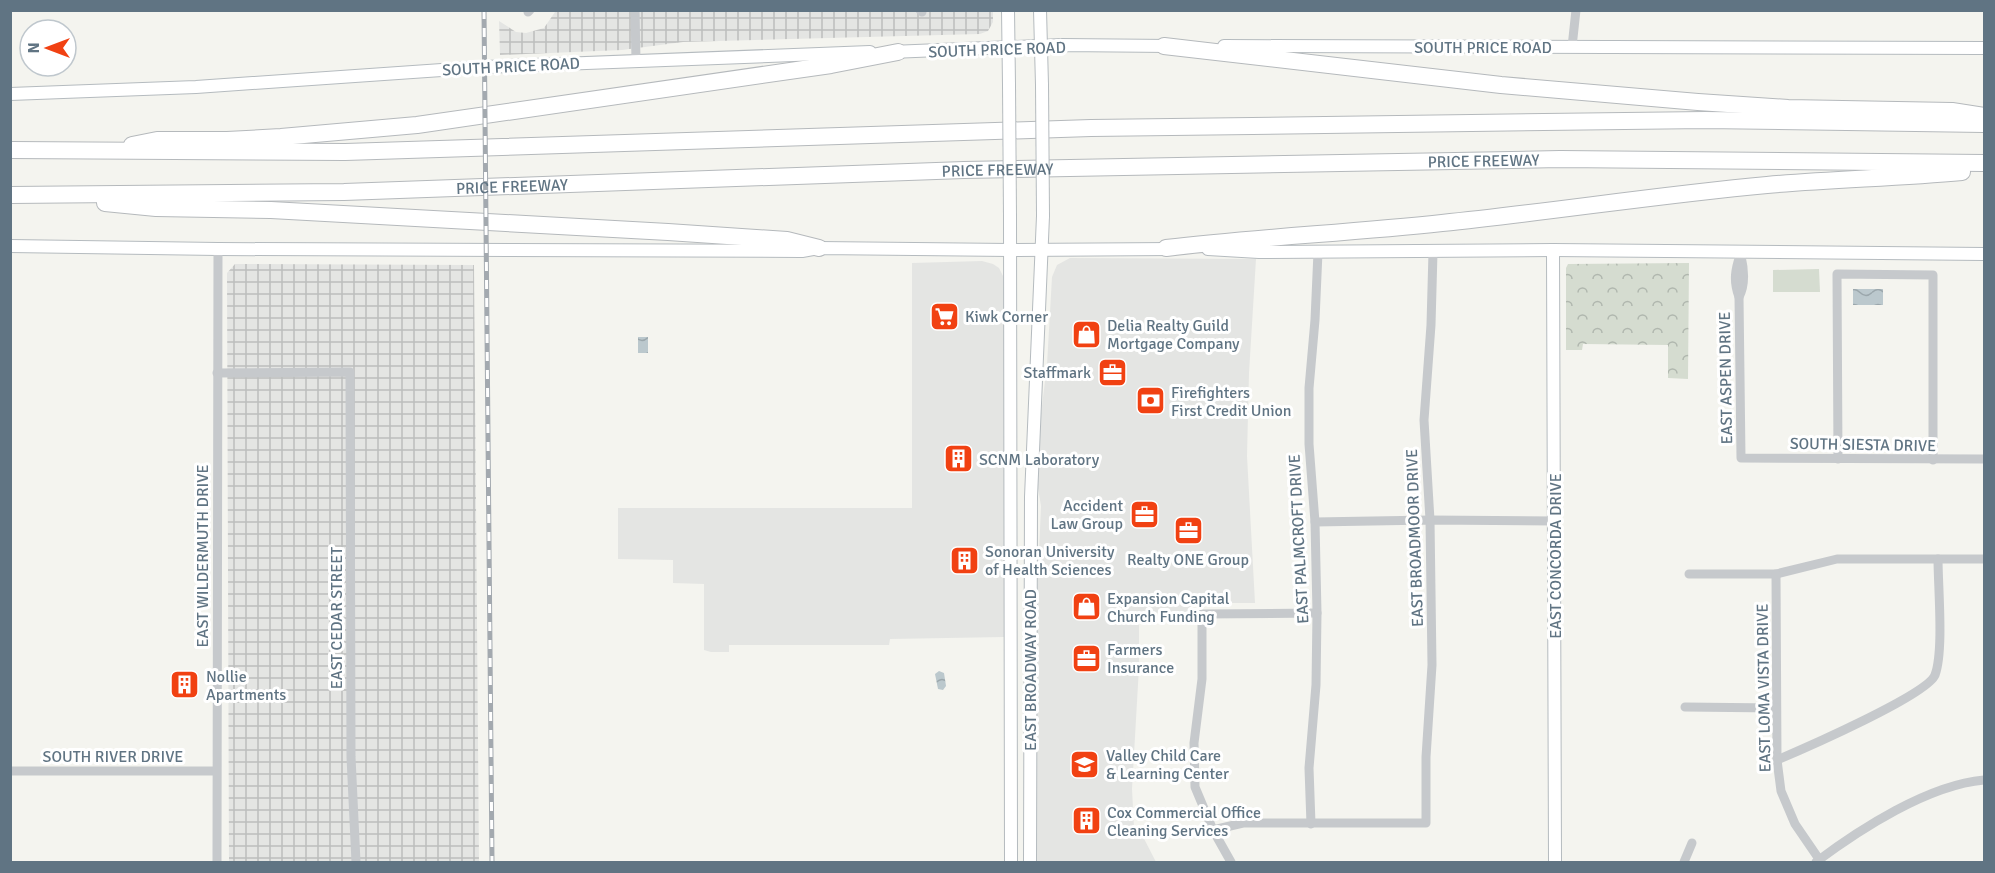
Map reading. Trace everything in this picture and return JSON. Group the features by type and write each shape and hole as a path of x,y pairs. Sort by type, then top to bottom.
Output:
{"highway":[{"path":"1164,46 1501,85 1698,102 1788,108 1952,111 1984,116"},
{"path":"96,152 157,140 280,137 417,125 831,65 898,52"},
{"path":"10,150 345,152 1091,128 1705,120 1984,124"},
{"name":"PRICE FREEWAY","path":"18,195 344,192 952,170 1548,159 1984,163"},
{"path":"1166,248 1439,223 1693,192 1825,181 1903,178 1984,170"},
{"path":"18,195 156,208 334,213 775,239 819,248"}],"main road":[{"name":"EAST BROADWAY ROAD","path":"1008,10 1011,862"},
{"name":"EAST BROADWAY ROAD","path":"1030,862 1030,497 1043,216 1040,10"},
{"name":"SOUTH PRICE ROAD","path":"10,94 196,87 397,72 636,61 840,52 1042,47 1984,48"},
{"path":"10,246 802,251 819,248 1010,250 1166,248 1259,252 1553,250 1984,254"},
{"name":"EAST CONCORDA DRIVE","path":"1553,250 1555,862"},
{"path":"1011,497 1030,497"},
{"path":"1011,627 1031,628"}],"street":[{"path":"635,10 636,61"},
{"path":"1572,47 1576,10"},
{"name":"EAST WILDERMUTH DRIVE","path":"217,862 218,249"},
{"name":"EAST PALMCROFT DRIVE","path":"1311,824 1309,768 1316,685 1317,613 1315,522 1309,444 1309,388 1318,252"},
{"name":"EAST BROADMOOR DRIVE","path":"1311,824 1426,823 1426,757 1432,665 1430,520 1424,420 1431,325 1433,252"},
{"name":"EAST ASPEN DRIVE","path":"1741,253 1735,270 1735,286 1739,297 1741,458"},
{"path":"1838,459 1837,274 1933,275 1933,460"},
{"name":"EAST CEDAR STREET","path":"217,373 350,372 351,757 356,862"},
{"name":"SOUTH SIESTA DRIVE","path":"1741,458 1984,459"},
{"path":"1315,522 1555,521"},
{"path":"1689,574 1776,574 1837,559 1984,559"},
{"path":"1777,760 1812,746 1918,692 1934,677 1939,654 1938,559"},
{"name":"EAST LOMA VISTA DRIVE","path":"1776,574 1777,760 1781,791 1795,824 1819,862"},
{"path":"1231,862 1213,830 1195,787 1194,743 1202,679 1202,614 1317,613"},
{"path":"1685,707 1776,708"},
{"name":"SOUTH RIVER DRIVE","path":"10,771 216,771"},
{"path":"1819,862 1891,812 1933,793 1984,780"},
{"path":"1213,830 1242,823 1311,824"},
{"path":"1683,862 1692,843"}],"shaded area":[{"path":"623,10 993,11 993,22 988,31 980,34 683,42 622,50 500,55 499,21 516,32 526,33 544,28 555,12 622,12"},
{"path":"1070,258 1256,259 1247,456 1255,603 1191,603 1191,612 1139,613 1139,667 1132,789 1134,827 1138,827 1156,862 1037,862 1037,601 1041,506 1037,482 1040,422 1047,365 1052,277 1057,265"},
{"path":"982,261 999,268 1004,278 1004,637 890,639 889,645 729,645 729,652 704,650 704,584 673,583 673,560 618,559 618,508 912,508 912,263"},
{"path":"235,264 474,265 479,862 229,862 227,273"}],"green space":[{"path":"1689,263 1688,379 1668,378 1668,345 1583,344 1582,350 1566,350 1566,268 1568,264"},
{"path":"1819,269 1820,292 1773,292 1773,270"}],"water":[{"path":"1853,289 1883,289 1883,305 1853,305"},
{"path":"638,337 648,337 648,353 638,353"},
{"path":"939,671 944,673 946,686 943,690 938,689 935,674"}],"railway":[{"path":"484,10 492,862"}],"place":[{"name":"Kiwk Corner","path":"944,316"},
{"name":"Delia Realty Guild Mortgage Company","path":"1086,334"},
{"name":"Staffmark","path":"1112,372"},
{"name":"Firefighters First Credit Union","path":"1150,401"},
{"name":"SCNM Laboratory","path":"958,459"},
{"name":"Accident Law Group","path":"1144,514"},
{"name":"Realty ONE Group","path":"1188,531"},
{"name":"Sonoran University of Health Sciences","path":"964,560"},
{"name":"Expansion Capital Church Funding","path":"1086,607"},
{"name":"Farmers Insurance","path":"1086,658"},
{"name":"Nollie Apartments","path":"185,685"},
{"name":"Valley Child Care & Learning Center","path":"1085,764"},
{"name":"Cox Commercial Office Cleaning Services","path":"1086,821"}]}
